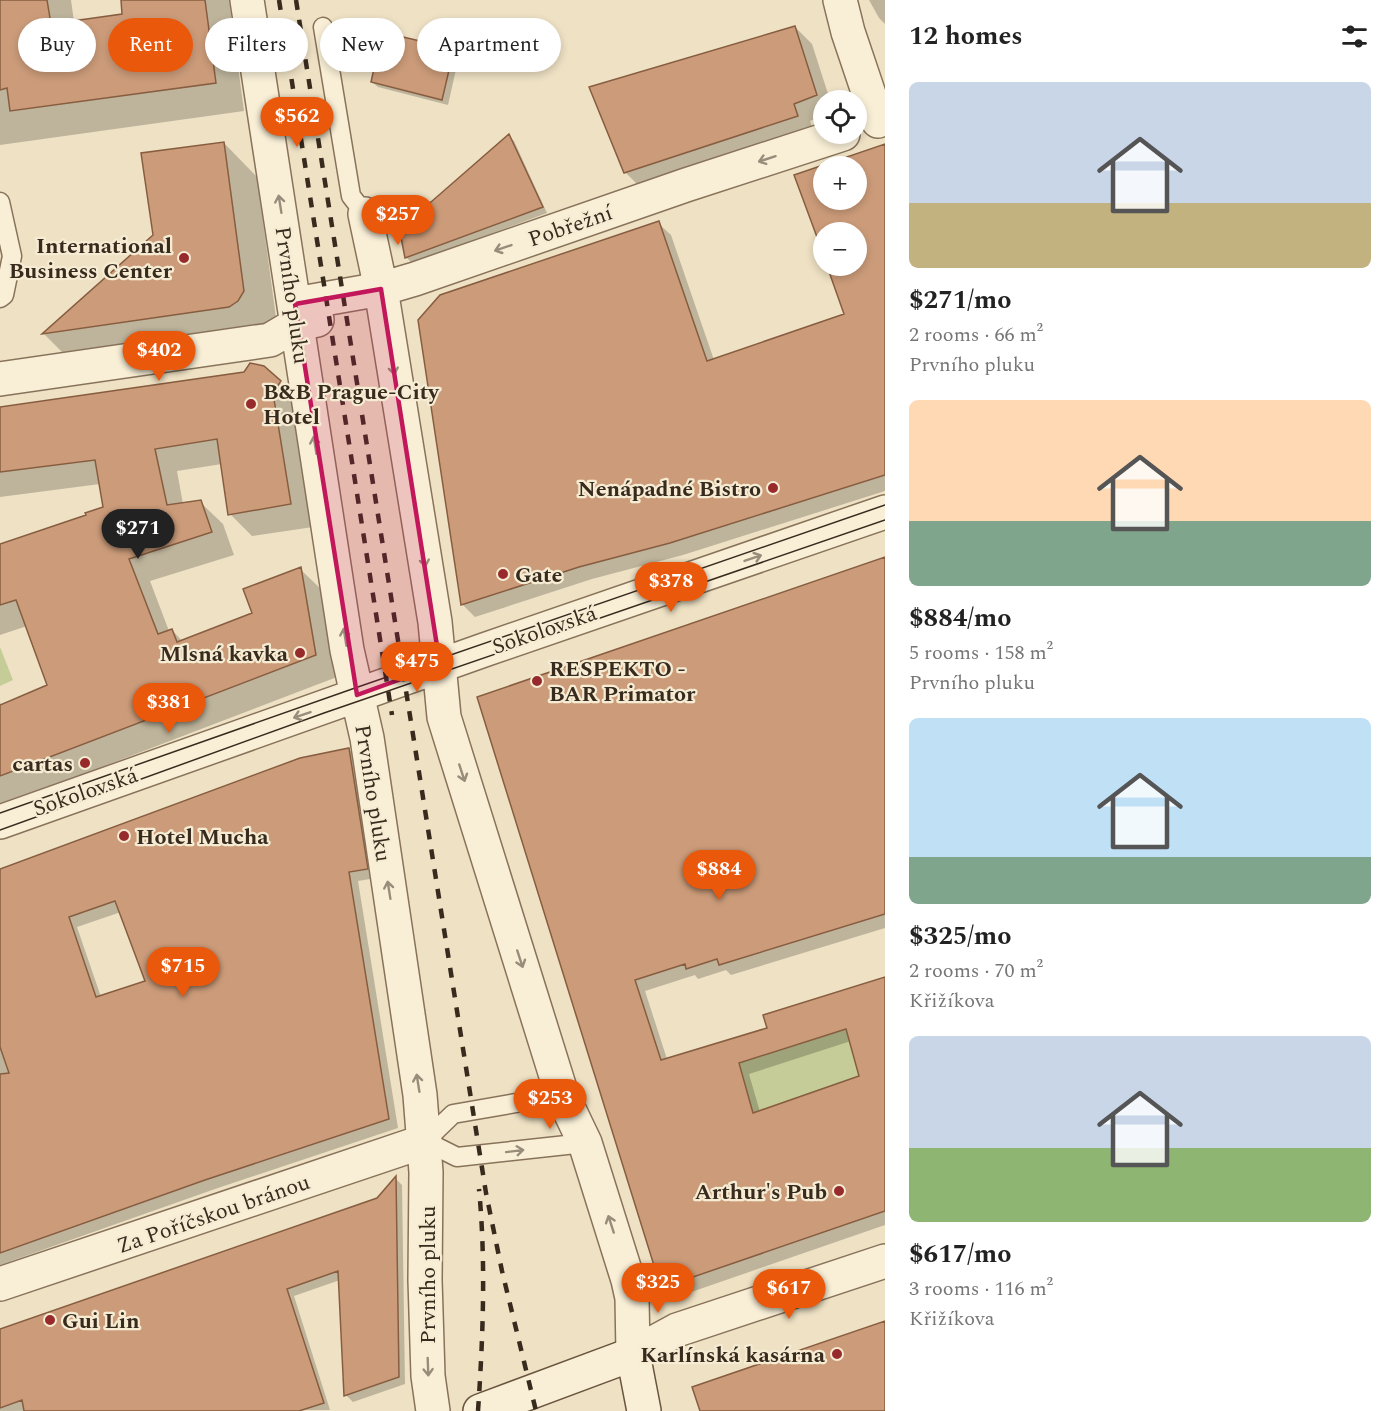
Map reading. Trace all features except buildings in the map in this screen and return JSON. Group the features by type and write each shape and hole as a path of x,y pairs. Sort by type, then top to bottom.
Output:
{"street":[{"name":"Prvního pluku","path":"247,0 347,650 367,738 420,1095 425,1141 428,1376 433,1411"},
{"path":"840,0 873,122"},
{"name":"Pobřežní","path":"0,379 270,340 296,314 382,299 686,185 813,144"},
{"path":"365,214 382,299 435,622 444,717 562,1095 585,1143 628,1280 632,1298 633,1353 644,1411"},
{"name":"Sokolovská","path":"0,822 440,665 885,513"},
{"name":"Za Poříčskou bránou","path":"0,1284 425,1141"},
{"path":"480,1411 633,1353 677,1330 885,1261"}],"lane":[{"path":"330,72 351,196 365,214"},
{"path":"0,202 12,256 4,294 0,298"},
{"path":"562,1095 453,1114 425,1141 457,1158 585,1143"}],"highlighted area":[{"path":"381,289 440,665 357,695 295,304"}],"green space":[{"path":"0,647 13,680 0,686"},
{"path":"846,1029 868,1106 819,1090 753,1113 739,1063"}],"tram line":[{"path":"0,813 885,505"},
{"path":"0,830 324,713 885,520"}],"railway":[{"path":"279,0 392,715"},
{"path":"296,0 486,1193 502,1271 536,1411"},
{"path":"478,1411 483,1300 479,1189"}],"place":[{"name":"International Business Center","path":"184,258"},
{"name":"B&B Prague-City Hotel","path":"251,404"},
{"name":"Nenápadné Bistro","path":"773,488"},
{"name":"Gate","path":"503,574"},
{"name":"Mlsná kavka","path":"300,653"},
{"name":"RESPEKTO - BAR Primator","path":"537,681"},
{"name":"cartas","path":"85,763"},
{"name":"Hotel Mucha","path":"124,836"},
{"name":"Arthur's Pub","path":"839,1191"},
{"name":"Gui Lin","path":"50,1320"},
{"name":"Karlínská kasárna","path":"837,1354"}]}
